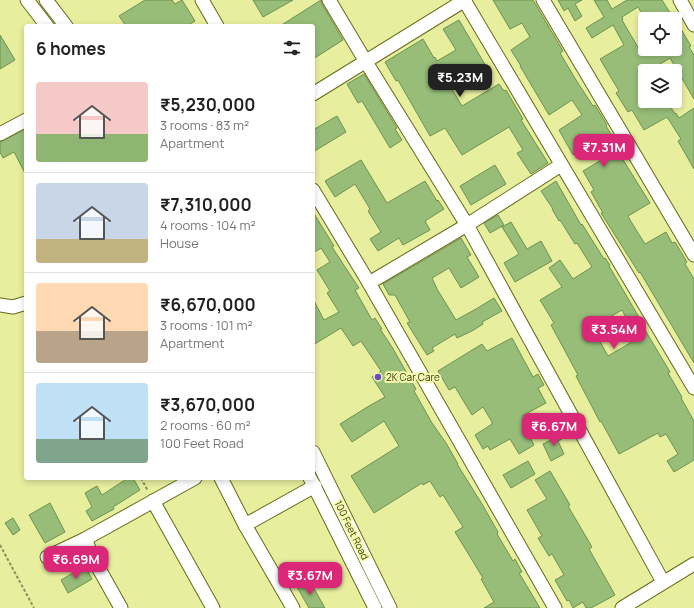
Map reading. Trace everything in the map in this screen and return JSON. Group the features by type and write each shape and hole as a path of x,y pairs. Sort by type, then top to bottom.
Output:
{"street":[{"path":"27,0 45,24"},
{"path":"46,0 64,24"},
{"path":"202,0 216,24"},
{"path":"329,0 467,225 664,582"},
{"path":"315,93 464,0 694,388"},
{"path":"543,0 694,255"},
{"path":"680,0 694,25"},
{"path":"0,134 24,121"},
{"path":"369,283 467,225 561,165"},
{"path":"315,193 369,283 555,608"},
{"path":"0,305 13,307 24,304"},
{"name":"100 Feet Road","path":"315,456 390,608"},
{"path":"47,557 85,539 191,480"},
{"path":"222,480 245,525 293,608"},
{"path":"245,525 312,482"},
{"name":"100 Feet Road","path":"312,482 375,608"},
{"path":"153,501 213,608"},
{"path":"85,539 94,560 120,608"},
{"path":"622,608 694,564"}],"path":[{"path":"141,480 153,501"},
{"path":"0,545 34,608"}],"building":[{"path":"145,0 172,0 175,4 182,0 195,21 190,24 125,24 119,16"},
{"path":"253,0 293,0 263,17"},
{"path":"321,0 343,40 315,58 315,24 283,24"},
{"path":"493,0 533,0 563,51 560,53 576,80 593,106 595,105 607,125 606,126 618,145 615,147 650,203 628,216 630,220 645,244 666,232 672,243 675,242 687,262 685,264 694,279 694,363 640,272 639,273 601,213 603,213 591,192 594,190 583,171 603,159 594,144 573,155 559,130 582,115 572,100 549,115 511,50 530,37 522,23 510,29"},
{"path":"558,0 582,0 575,4 582,16 575,21 568,8 564,11"},
{"path":"594,0 607,0 612,9 627,0 662,0 670,12 641,12 638,7 622,17 622,20 638,47 638,56 682,56 682,31 691,46 689,47 694,55 694,99 682,78 682,64 674,64 670,58 660,64 638,64 638,108 671,108 679,118 694,108 694,169 678,141 681,139 667,117 644,130 632,110 628,112 616,93 619,91 600,59 624,45 613,25 592,38 586,28 604,17"},
{"path":"459,20 487,68 473,75 469,68 447,81 462,106 499,84 504,91 506,90 523,119 521,120 548,163 531,174 517,153 523,150 509,127 462,155 445,128 430,136 398,80 396,81 385,62 423,39 437,61 456,50 443,29"},
{"path":"0,35 15,60 0,69"},
{"path":"364,74 397,128 395,129 402,140 390,148 362,101 358,103 347,84"},
{"path":"337,116 346,132 315,151 315,129"},
{"path":"24,130 24,171 14,152 3,158 0,152 0,142"},
{"path":"361,160 387,203 425,181 437,201 438,200 444,209 425,221 430,230 403,245 399,238 378,251 370,239 381,232 368,211 370,209 355,184 335,197 325,181"},
{"path":"495,165 506,184 471,205 460,186"},
{"path":"556,181 581,225 582,224 604,259 605,258 610,265 609,266 643,324 642,325 670,372 668,373 694,421 694,460 674,472 667,461 678,454 666,434 660,437 658,433 619,454 601,421 600,422 576,376 578,375 551,325 554,323 540,300 562,287 549,268 560,260 573,279 592,267 577,243 575,244 560,220 559,221 541,191","holes":["622,310 637,339 608,356 592,327"]},
{"path":"315,215 334,246 332,247 359,288 355,290 372,320 375,318 382,329 380,329 416,389 414,391 432,423 446,443 457,464 482,504 513,561 515,559 522,572 519,573 540,608 484,608 494,602 481,579 483,578 455,532 463,527 443,495 440,497 430,481 423,485 422,483 374,513 351,476 399,446 384,421 352,442 340,424 385,397 372,377 381,371 361,341 353,346 341,328 315,344 315,303 324,320 339,312 327,293 330,291 317,270 330,262 321,248 315,252"},
{"path":"498,215 504,225 490,233 484,223"},
{"path":"511,222 527,249 541,241 552,261 515,282 504,263 519,254 502,227"},
{"path":"461,238 471,255 467,257 479,277 461,288 449,268 432,278 437,289 456,320 494,298 502,311 482,322 483,324 472,331 457,338 455,334 432,348 434,351 427,355 407,323 410,322 395,295 389,295 383,284"},
{"path":"512,338 533,377 538,374 544,385 538,388 546,403 522,416 526,423 523,425 534,445 519,454 510,439 490,450 488,446 483,449 475,435 492,424 492,422 483,407 472,415 455,387 449,390 438,371 482,344 487,351"},
{"path":"557,431 562,439 558,441 564,454 551,461 543,444 551,440 549,435"},
{"path":"528,461 535,474 511,488 503,475"},
{"path":"550,471 570,505 568,506 592,547 589,549 615,595 591,608 586,608 583,602 573,608 569,600 567,601 555,580 564,575 552,554 549,556 538,538 542,536 527,510 547,499 535,480"},
{"path":"125,480 134,480 140,490 113,507 114,509 92,521 86,511 92,507 85,493 97,486 102,495"},
{"path":"50,503 65,532 45,543 29,515"},
{"path":"13,518 20,530 13,535 5,523"},
{"path":"85,566 92,579 68,593 61,580"},
{"path":"309,580 325,608 309,608 297,587"}],"place":[{"name":"2K Car Care","path":"378,377"}]}
